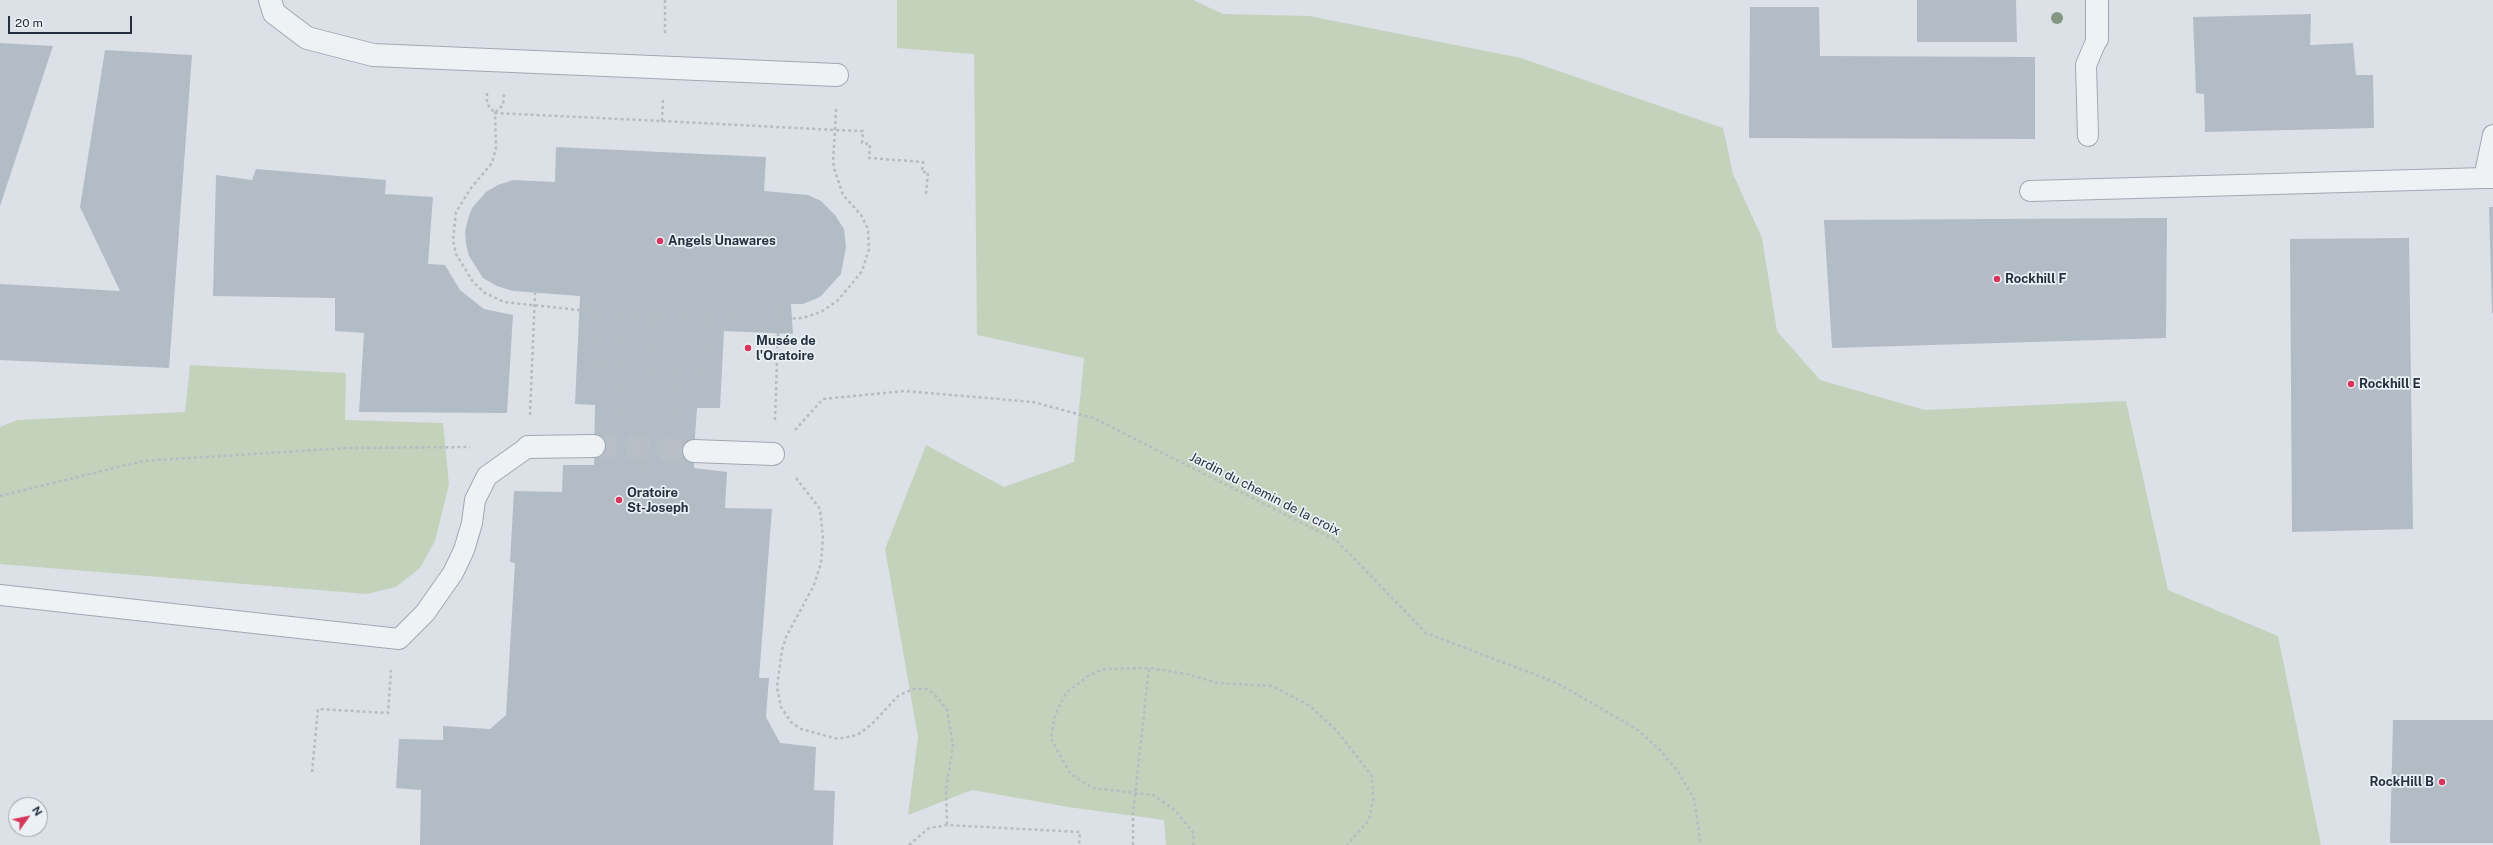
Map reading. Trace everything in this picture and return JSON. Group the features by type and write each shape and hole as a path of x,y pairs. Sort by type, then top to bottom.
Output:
{"street":[{"path":"270,0 274,14 307,38 373,55 838,75"},
{"path":"2097,0 2097,39"},
{"path":"528,447 594,446"},
{"path":"694,451 773,454"}],"lane":[{"path":"2088,136 2086,65 2097,39"},
{"path":"2030,191 2488,178 2493,135"},
{"path":"0,595 399,639 425,613 453,573 464,550 472,524 475,500 487,476 528,447"}],"path":[{"path":"665,0 665,36"},
{"path":"487,104 495,113 496,148 492,163 471,188 456,212 453,232 456,254 473,282 485,293 504,302 596,311 708,317 778,319 802,318 821,312 837,301 862,271 869,250 868,229 861,215 838,185 833,162 838,75"},
{"path":"495,113 503,105"},
{"path":"495,113 863,131 862,143 870,144 869,158 924,162 922,172 928,172 926,194"},
{"path":"528,447 535,293"},
{"path":"779,304 773,454 807,489 820,510 823,537 821,563 814,585 786,637 782,650 777,687 781,706 791,722 802,729 838,739 857,735 871,724 898,696 913,688 927,689 947,710 953,744 946,790 947,825"},
{"path":"596,311 594,365 705,373 708,317"},
{"path":"618,427 622,312"},
{"path":"644,484 651,314"},
{"path":"677,424 681,316"},
{"name":"Jardin du chemin de la croix","path":"773,454 823,399 905,391 1033,402 1092,418 1336,540 1426,633 1557,684 1638,730 1660,750 1680,773 1694,799 1701,845"},
{"path":"0,496 142,461 346,448 473,447"},
{"path":"617,465 617,481"},
{"path":"675,486 676,470"},
{"path":"312,772 318,709 388,713 391,662"},
{"path":"1133,845 1135,792 1149,668"},
{"path":"1193,845 1194,834 1175,810 1153,795 1093,788 1081,782 1072,775 1051,739 1055,715 1066,693 1088,676 1104,670 1149,668 1187,674 1217,683 1272,686 1310,706 1338,731 1372,776 1373,799 1369,820 1347,845"},
{"path":"909,845 929,828 947,825 1080,832 1079,845"}],"green space":[{"path":"897,0 1193,0 1223,14 1309,16 1521,58 1723,128 1733,174 1762,238 1777,331 1820,380 1925,410 2126,401 2168,590 2278,636 2321,845 1166,845 1164,820 1068,807 972,790 908,815 918,737 885,549 926,445 1004,487 1074,462 1084,358 977,335 974,54 897,48"},
{"path":"190,365 346,373 345,420 443,423 449,484 435,541 420,568 396,587 367,594 0,564 0,427 17,420 185,412"}],"building":[{"path":"1917,0 2016,0 2017,42 1917,42"},
{"path":"1750,7 1819,7 1820,56 2035,57 2035,139 1749,138"},
{"path":"2311,14 2310,45 2353,43 2356,75 2373,75 2374,128 2205,132 2204,94 2196,93 2193,17"},
{"path":"0,43 53,46 0,206"},
{"path":"105,50 192,55 169,368 0,360 0,284 120,291 80,207"},
{"name":"Oratoire St-Joseph","path":"556,147 766,157 764,191 808,195 821,201 835,215 844,229 846,247 841,274 820,297 803,304 791,304 793,334 724,331 720,408 697,408 694,451 694,468 727,472 725,508 772,509 759,678 769,678 766,717 780,743 816,747 814,790 835,791 833,845 420,845 421,790 396,788 399,739 443,740 443,726 490,729 506,715 515,563 510,562 514,491 562,492 563,465 594,465 595,405 575,404 580,296 513,291 497,286 483,278 469,256 466,244 465,231 472,208 486,192 498,185 513,180 555,182"},
{"path":"256,169 386,180 385,194 433,197 428,264 445,265 460,290 484,309 513,315 507,413 359,412 364,333 335,331 335,298 213,296 216,175 252,180"},
{"path":"2489,207 2493,207 2493,313 2492,313"},
{"name":"Rockhill F","path":"2167,218 2166,338 1832,348 1824,220"},
{"name":"Rockhill E","path":"2409,238 2413,529 2292,532 2290,239"},
{"name":"RockHill B","path":"2393,720 2493,720 2493,843 2390,843"}],"tunnel":[{"path":"594,446 694,451"}],"place":[{"name":"Angels Unawares","path":"660,241"},
{"name":"Rockhill F","path":"1997,279"},
{"name":"Musée de l'Oratoire","path":"748,348"},
{"name":"Rockhill E","path":"2351,384"},
{"name":"Oratoire St-Joseph","path":"619,500"},
{"name":"RockHill B","path":"2442,782"}]}
